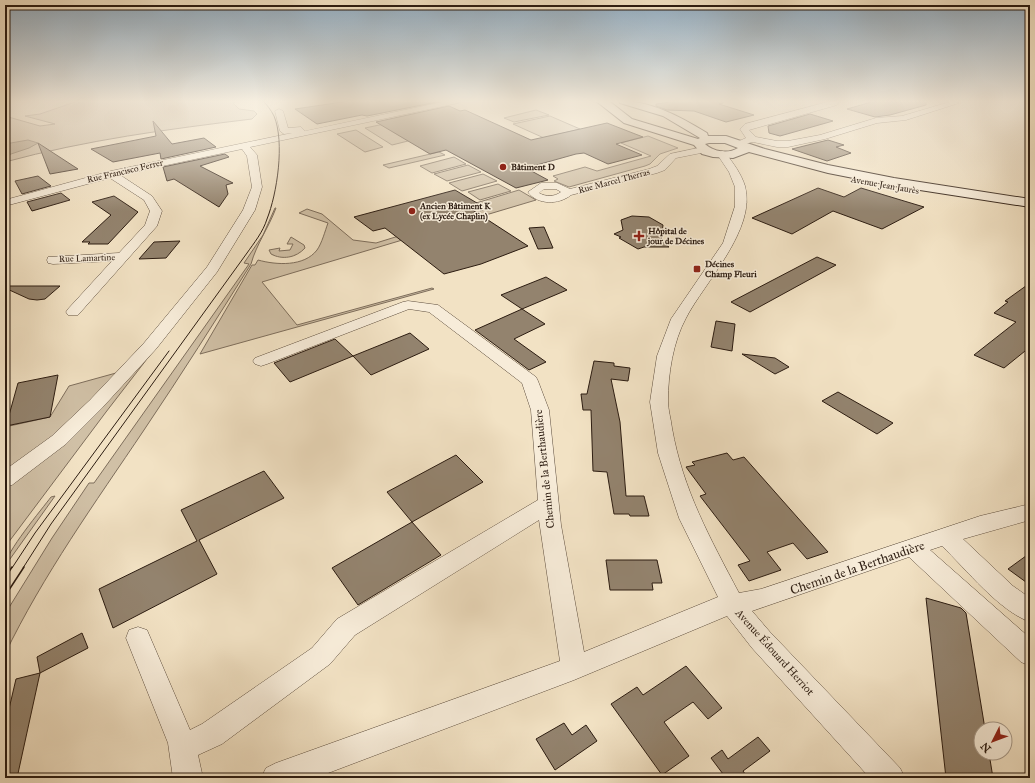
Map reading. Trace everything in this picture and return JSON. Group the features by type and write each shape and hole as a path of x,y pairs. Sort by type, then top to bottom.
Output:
{"main road":[{"path":"677,138 722,154 744,145"},
{"path":"710,138 744,145"},
{"path":"702,146 714,139"},
{"name":"Avenue Jean Jaurès","path":"744,145 828,169 894,182 1030,203"},
{"name":"Avenue Jean Jaurès","path":"744,145 874,183 1030,208"}],"street":[{"name":"Rue Francisco Ferrer","path":"5,203 111,174 278,138"},
{"path":"745,138 744,145 788,144 819,138"},
{"path":"5,480 59,440 96,404 150,346 212,269 249,210 257,187 252,155 243,145"},
{"name":"Rue Marcel Therras","path":"567,193 653,171 660,168 673,156 702,146"},
{"name":"Avenue Édouard Herriot","path":"722,154 734,172 740,187 741,206 729,243 678,319 665,356 659,402 667,453 689,518 734,606 762,640 890,778"},
{"name":"Rue Lamartine","path":"73,312 121,257 151,226 156,211 148,198 111,174"},
{"name":"Rue Lamartine","path":"53,260 121,257"},
{"name":"Chemin de la Berthaudière","path":"261,361 408,305 433,308 530,381 540,410 548,504 574,668"},
{"path":"183,748 212,734 321,656 346,627 548,504"},
{"name":"Chemin de la Berthaudière","path":"276,778 574,668 719,607 734,606 761,599 946,536 1025,517"},
{"path":"946,536 1005,593 1030,611"},
{"path":"913,548 1030,654"},
{"path":"138,638 183,748 188,778"}],"shaded area":[{"path":"5,138 118,138 66,147 5,162"},
{"path":"343,138 368,138 383,147 365,152"},
{"path":"380,138 412,138 416,139 392,145"},
{"path":"642,138 652,138 678,148 660,154 650,164 645,166 569,187 554,181 558,179 553,176 585,167 597,171 651,156 621,143"},
{"path":"28,140 38,143 29,148 5,156 5,144"},
{"path":"439,152 445,155 389,168 383,165"},
{"path":"454,157 466,164 432,173 420,166"},
{"path":"468,165 481,172 447,181 434,174"},
{"path":"483,174 497,181 462,191 449,183"},
{"path":"498,184 511,191 480,200 468,192"},
{"path":"519,190 536,200 262,282 297,325 432,288 434,289 200,354 252,265 255,265 258,260 281,264 297,262 311,256 317,250 328,223 299,213 307,209 322,214 353,240 376,243 483,210 479,207 481,206 476,203"},
{"path":"275,208 251,264 212,327 53,568 5,654 5,614 52,538 89,483 94,483 249,264 244,263 263,235"},
{"path":"291,237 304,245 305,248 297,254 289,257 280,257 271,254 269,250 280,248 279,251 290,250 293,244 287,244"},
{"path":"225,258 106,412 5,547 5,427 50,417 69,386 116,373"},
{"path":"55,496 5,566 11,551 25,531 51,497"}],"building":[{"path":"148,138 167,138 172,144 204,138 216,147 161,159 160,153 113,162 91,149"},
{"path":"402,138 526,138 531,140 542,138 641,138 616,144 642,155 608,164 584,153 576,154 526,168 548,180 516,188 446,150 430,154"},
{"path":"828,140 844,145 836,147 851,153 827,161 792,149"},
{"path":"38,143 78,169 50,174"},
{"path":"225,154 229,157 200,166 233,183 226,185 228,194 219,207 174,179 167,181 163,167"},
{"path":"38,176 51,186 22,194 15,181"},
{"path":"818,188 844,197 861,188 924,207 882,229 833,211 792,234 752,218"},
{"path":"455,190 482,206 471,209 528,246 481,264 444,274 385,228 373,231 354,217"},
{"path":"61,193 70,200 32,211 27,202"},
{"path":"114,196 138,212 108,244 88,244 90,242 82,242 111,215 92,202"},
{"path":"632,216 649,217 663,225 661,241 669,247 644,247 638,249 614,234 623,230 621,220"},
{"path":"544,227 553,248 538,249 529,228"},
{"path":"180,241 166,258 139,259 154,242"},
{"path":"817,257 836,265 750,312 731,302"},
{"path":"546,277 567,290 522,309 501,295"},
{"path":"1030,283 1030,347 1004,368 974,355 1016,322 994,313 1008,302 1005,301"},
{"path":"5,286 60,286 45,299 37,300 29,299 5,288"},
{"path":"522,309 545,324 514,339 546,362 529,370 475,330"},
{"path":"716,321 735,324 732,351 711,347"},
{"path":"410,333 429,349 371,375 353,356"},
{"path":"335,339 353,356 290,382 274,363"},
{"path":"742,354 775,358 789,367 775,374"},
{"path":"594,361 614,363 614,366 630,368 628,381 611,379 620,422 626,496 644,496 649,516 614,514 607,472 593,471 591,410 583,410 581,394 587,394"},
{"path":"58,375 50,417 6,426 18,383"},
{"path":"838,392 893,423 877,434 822,401"},
{"path":"727,453 733,460 744,457 828,552 807,559 793,543 767,552 781,570 749,581 738,565 750,561 700,496 706,494 686,467 695,465 692,462"},
{"path":"456,455 483,482 412,522 387,492"},
{"path":"264,471 284,498 199,540 217,574 113,628 99,589 197,541 181,510"},
{"path":"412,522 441,555 358,605 332,568"},
{"path":"1030,553 1030,585 1008,569"},
{"path":"606,560 657,560 662,583 652,583 653,590 610,590"},
{"path":"926,598 961,608 966,613 984,721 973,721 973,761 990,761 993,778 946,778"},
{"path":"82,633 88,648 40,673 37,657"},
{"path":"686,666 722,708 708,719 693,702 664,722 689,756 662,775 611,704 637,687 643,695"},
{"path":"40,673 17,778 5,778 5,726 16,679"},
{"path":"564,723 572,735 586,725 597,741 555,770 536,739"},
{"path":"758,737 770,751 743,771 748,778 726,778 711,758 722,750 728,759"}],"tram line":[{"path":"23,568 51,524 258,237 271,208 277,182 279,138"},
{"path":"12,568 35,533 169,351"},
{"path":"5,578 12,567"},
{"path":"5,596 24,567"}],"place":[{"name":"Bâtiment D","path":"503,167"},
{"name":"Ancien Bâtiment K (ex Lycée Chaplin)","path":"412,211"},
{"name":"Hôpital de jour de Décines","path":"639,236"},
{"name":"Décines Champ Fleuri","path":"697,269"}]}
